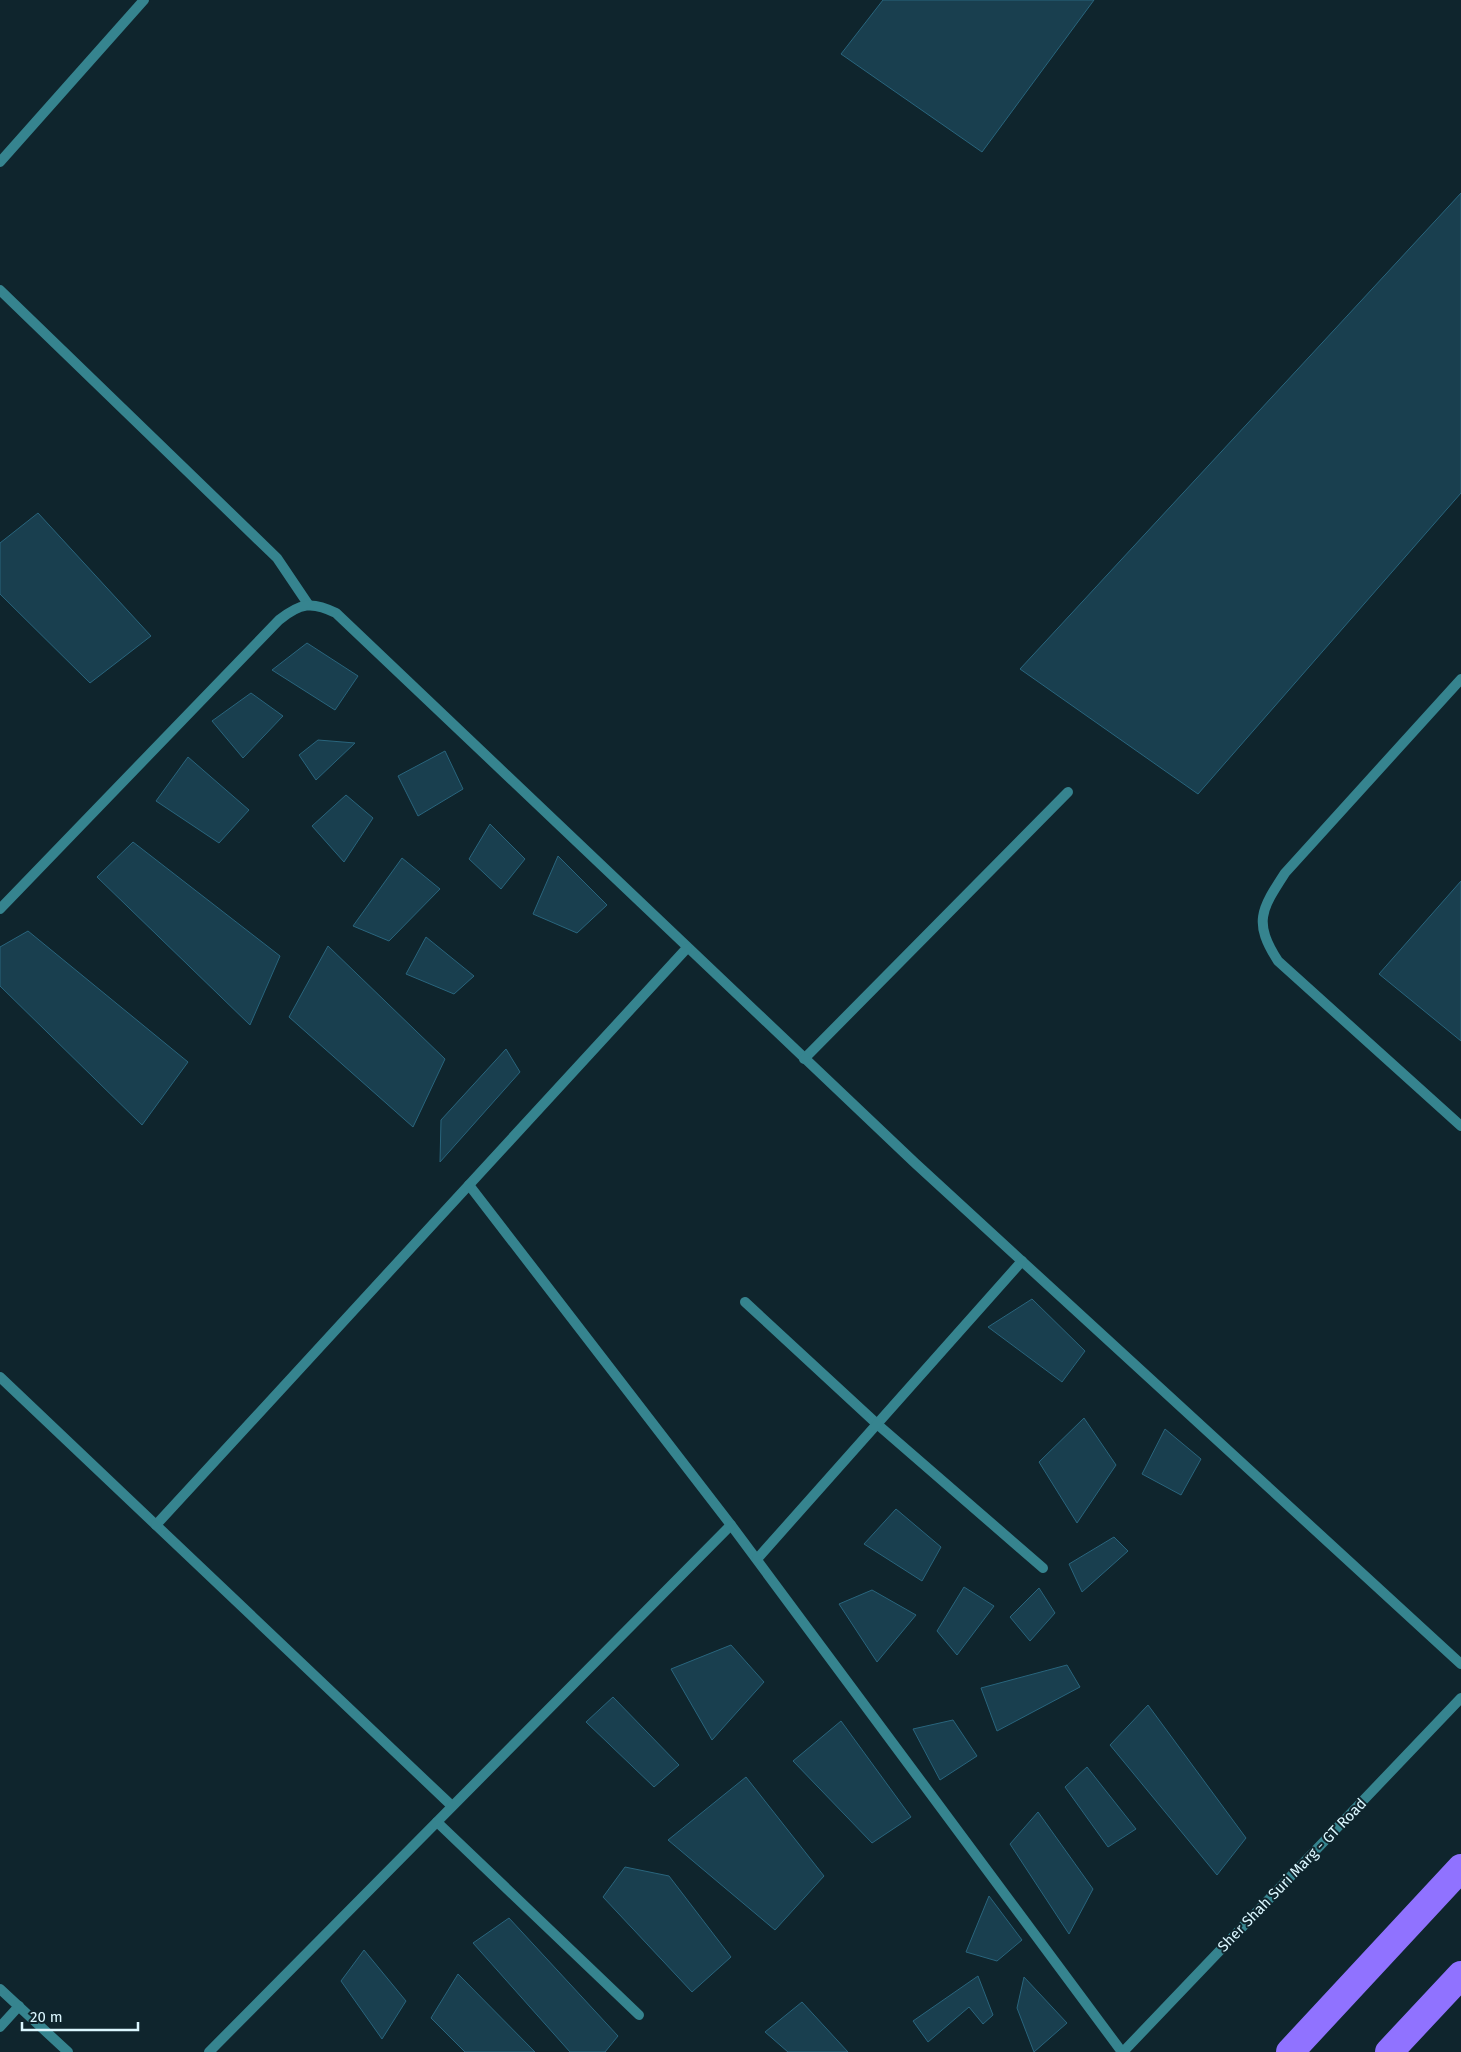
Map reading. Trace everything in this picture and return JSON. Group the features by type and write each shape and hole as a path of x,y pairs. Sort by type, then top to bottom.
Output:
{"highway":[{"path":"1290,2052 1461,1868"},
{"path":"1389,2052 1461,1975"}],"street":[{"path":"0,162 144,0"},
{"path":"0,290 277,558 308,604"},
{"path":"0,909 279,620 291,610 308,604 322,606 336,613 804,1059 1461,1664"},
{"path":"1461,679 1285,873 1269,897 1262,922 1265,941 1278,961 1461,1126"},
{"path":"804,1059 1068,792"},
{"path":"156,1525 687,948"},
{"path":"469,1185 757,1558 1122,2052"},
{"path":"757,1558 1022,1261"},
{"path":"745,1302 876,1424 1043,1568"},
{"path":"0,1377 452,1806"},
{"path":"208,2052 731,1525"},
{"name":"Sher Shah Suri Marg - GT Road","path":"1122,2052 1461,1698"},
{"path":"437,1822 639,2015"},
{"path":"0,1989 68,2052"},
{"path":"0,2027 19,2006"}],"building":[{"path":"883,0 1094,0 982,152 841,54"},
{"path":"1461,193 1461,493 1198,794 1020,669"},
{"path":"38,513 151,636 90,683 0,594 0,543"},
{"path":"307,643 358,676 335,710 272,670"},
{"path":"251,693 283,716 243,758 212,721"},
{"path":"318,740 355,743 316,780 299,755"},
{"path":"445,751 463,789 418,816 398,776"},
{"path":"188,757 249,810 219,843 156,801"},
{"path":"346,795 373,818 344,862 312,826"},
{"path":"490,824 525,859 501,889 469,859"},
{"path":"133,842 280,956 250,1025 97,877"},
{"path":"558,856 607,905 577,933 533,914"},
{"path":"402,858 440,889 389,941 353,926"},
{"path":"1461,881 1461,1041 1379,974"},
{"path":"28,931 188,1062 142,1125 0,986 0,947"},
{"path":"426,937 474,976 454,994 406,974"},
{"path":"328,946 445,1059 413,1127 289,1017"},
{"path":"506,1049 520,1072 440,1162 441,1120"},
{"path":"1032,1299 1085,1351 1062,1382 988,1327"},
{"path":"1084,1418 1116,1465 1077,1523 1039,1462"},
{"path":"1165,1429 1201,1459 1181,1495 1142,1474"},
{"path":"896,1509 941,1547 922,1581 864,1544"},
{"path":"1114,1537 1128,1551 1082,1592 1069,1564"},
{"path":"964,1587 994,1606 957,1655 937,1631"},
{"path":"1039,1588 1055,1613 1030,1641 1010,1617"},
{"path":"872,1590 916,1615 877,1662 839,1604"},
{"path":"731,1645 764,1682 712,1740 671,1669"},
{"path":"1067,1665 1080,1687 997,1731 981,1688"},
{"path":"613,1697 679,1765 654,1787 586,1722"},
{"path":"1148,1705 1246,1838 1217,1875 1110,1745"},
{"path":"953,1720 977,1756 940,1780 913,1729"},
{"path":"841,1721 911,1817 872,1843 793,1761"},
{"path":"1087,1767 1136,1829 1108,1847 1065,1787"},
{"path":"746,1777 824,1876 775,1930 668,1840"},
{"path":"1038,1812 1093,1889 1069,1934 1010,1844"},
{"path":"625,1867 669,1876 731,1957 692,1992 603,1897"},
{"path":"989,1896 1022,1940 997,1961 966,1952"},
{"path":"509,1918 618,2036 605,2052 570,2052 473,1943"},
{"path":"364,1950 406,2001 382,2039 341,1981"},
{"path":"458,1974 535,2052 465,2052 431,2018"},
{"path":"978,1976 993,2015 983,2024 969,2007 928,2042 913,2021"},
{"path":"1024,1977 1067,2023 1034,2052 1017,2008"},
{"path":"802,2002 848,2052 788,2052 765,2032"}]}
